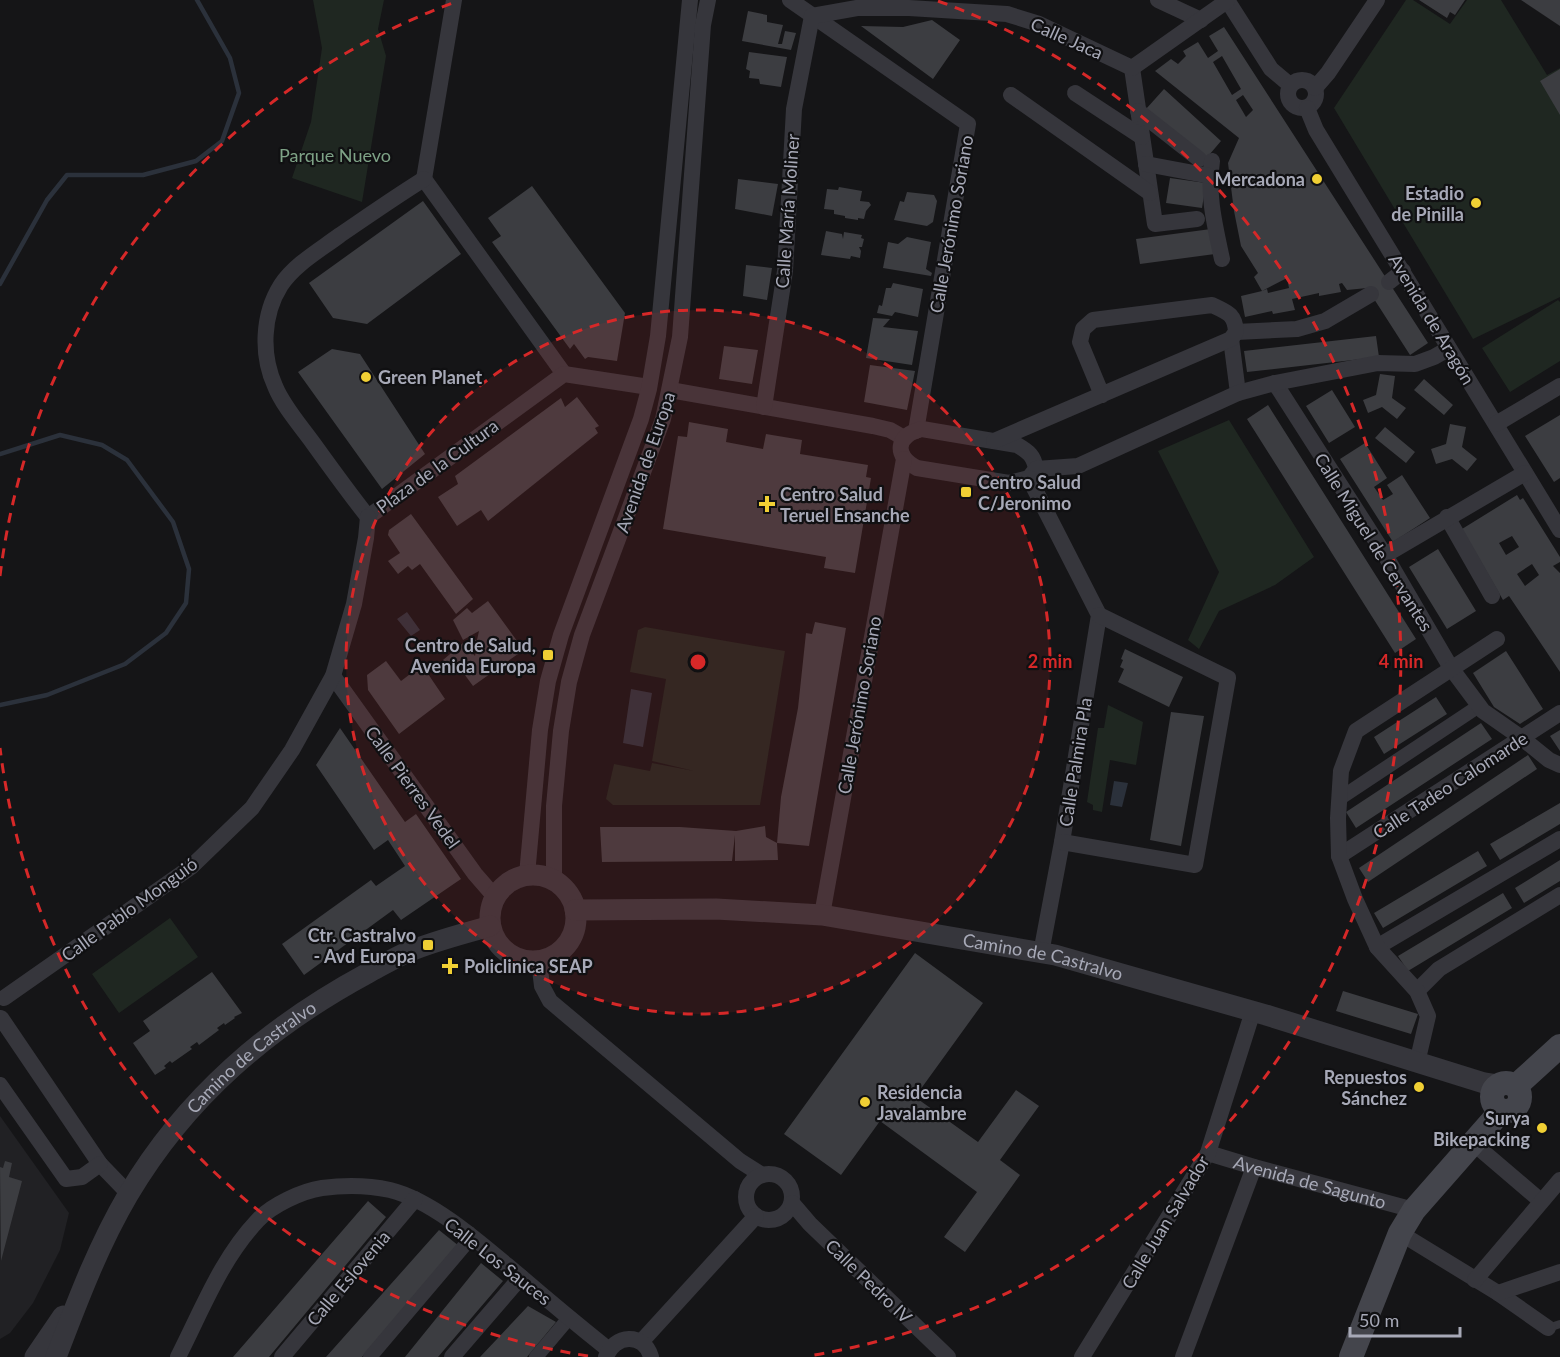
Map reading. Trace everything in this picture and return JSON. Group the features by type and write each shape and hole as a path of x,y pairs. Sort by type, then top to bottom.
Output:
{"main road":[{"path":"1507,1086 1560,1046"},
{"name":"Avenida de Sagunto","path":"1351,1357 1400,1233 1414,1210 1502,1111 1511,1110 1519,1104 1520,1095 1507,1086"}],"street":[{"name":"Avenida de Europa","path":"527,874 539,741 548,681 561,635 641,419 649,387 658,336 690,0"},
{"name":"Avenida de Europa","path":"554,880 554,806 561,731 569,682 582,635 663,419 680,337 703,25 708,0"},
{"name":"Calle Jerónimo Soriano","path":"790,0 968,124 910,434 900,446 904,459 822,915"},
{"path":"1158,0 1201,20"},
{"path":"1315,88 1328,73 1377,0"},
{"path":"1197,219 1155,224 1132,68 1227,1 1271,69 1290,85"},
{"path":"456,2 424,179 564,374 649,387"},
{"name":"Calle Jaca","path":"812,16 857,8 909,8 1007,14 1043,26 1132,68"},
{"name":"Calle María Moliner","path":"765,407 785,271 794,109 812,16"},
{"path":"1308,81 1315,88 1316,98 1306,108 1298,108 1290,103 1287,94 1290,85 1294,82 1308,81"},
{"path":"1075,93 1142,137"},
{"path":"1011,95 1150,193"},
{"name":"Avenida de Aragón","path":"1306,108 1316,130 1560,530"},
{"path":"1138,111 1207,165 1213,219 1222,259"},
{"path":"1146,164 1207,165"},
{"name":"Plaza de la Cultura","path":"424,179 390,200 307,259 281,285 267,321 265,337 267,363 275,388 343,486 368,517 564,374"},
{"path":"1389,282 1403,271"},
{"path":"993,441 1102,395 1233,335 1297,329 1325,321 1371,294"},
{"path":"1102,395 1080,342 1083,329 1093,320 1212,305 1228,312 1235,321 1233,335 1238,393"},
{"path":"904,459 906,463 917,468 1009,483 1033,474 1086,462 1238,393 1275,383 1378,363 1415,364 1448,349"},
{"name":"Calle Miguel de Cervantes","path":"1275,383 1385,555 1451,668 1479,706 1549,760 1560,765"},
{"path":"1496,424 1560,386"},
{"path":"670,390 910,434 931,430 1017,445 1035,458 1033,474 1099,615 1228,678 1195,865 1062,842"},
{"path":"1385,555 1525,473"},
{"name":"Calle Pablo Monguió","path":"2,996 191,867 252,808 292,750 333,676 354,604 368,517"},
{"path":"1447,518 1492,596"},
{"name":"Calle Palmira Pla","path":"1041,953 1062,842 1099,615"},
{"path":"1417,1063 1428,1016 1417,991 1377,947 1355,899 1339,856 1341,771 1356,731 1497,639"},
{"name":"Calle Pierres Vedel","path":"333,676 475,874 495,897"},
{"path":"1339,799 1479,706"},
{"name":"Calle Tadeo Calomarde","path":"1339,856 1560,714"},
{"path":"1377,947 1560,839"},
{"path":"527,874 554,880 568,893 575,910 576,924 572,938 564,949 552,957 539,961 526,961 508,953 495,939 490,926 490,911 495,897 504,886 527,874"},
{"path":"1417,991 1439,969 1560,895"},
{"name":"Camino de Castralvo","path":"575,910 716,909 822,915 1055,955 1253,1011 1417,1063 1507,1086"},
{"name":"Camino de Castralvo","path":"56,1357 89,1275 129,1194 154,1155 202,1095 263,1040 334,992 408,952 490,926"},
{"path":"539,961 542,986 550,1001 740,1161 762,1175"},
{"path":"2,996 6,1011 0,1018 99,1164 129,1194"},
{"name":"Calle Juan Salvador","path":"1082,1357 1208,1153 1253,1011"},
{"path":"0,1085 66,1179 82,1177 99,1164"},
{"path":"1473,1143 1541,1201"},
{"name":"Avenida de Sagunto","path":"1208,1153 1414,1210"},
{"path":"1183,1357 1254,1167"},
{"path":"776,1174 788,1182 792,1188 792,1203 784,1215 777,1219 762,1219 756,1216 747,1204 747,1190 755,1178 776,1174"},
{"path":"1475,1280 1560,1180"},
{"name":"Calle Los Sauces","path":"178,1357 234,1248 260,1218 309,1190 349,1185 392,1190 415,1199 469,1233 608,1354"},
{"name":"Calle Eslovenia","path":"282,1357 415,1199"},
{"name":"Calle Pedro IV","path":"792,1203 810,1224 948,1357"},
{"path":"640,1342 756,1216"},
{"path":"370,1357 465,1245 469,1233"},
{"path":"1400,1233 1554,1326"},
{"path":"1498,1293 1560,1272"},
{"name":"Camino de Castralvo","path":"35,1357 89,1275"},
{"path":"452,1357 521,1277"},
{"path":"536,1357 569,1318"},
{"path":"608,1354 613,1344 627,1338 646,1346 651,1357"}],"shaded area":[{"path":"407,612 420,630 411,636 397,619"},
{"path":"631,689 652,693 643,747 623,743"},
{"path":"1114,781 1128,783 1122,807 1110,805"},
{"path":"0,1116 69,1213 60,1250 33,1303 10,1333 0,1339"}],"green space":[{"name":"Parque Nuevo","path":"313,0 384,0 378,29 386,56 362,202 292,178 311,122 322,48"},
{"name":"Estadio de Pinilla","path":"1406,0 1413,0 1450,24 1467,0 1501,0 1547,75 1560,68 1560,297 1473,339 1334,108"},
{"path":"1558,300 1560,302 1560,361 1510,392 1482,348"},
{"path":"1229,420 1314,557 1275,585 1219,611 1199,649 1188,640 1219,572 1158,451"},
{"path":"645,627 785,651 760,805 613,805 606,799 614,764 650,771 652,763 694,771 652,761 666,679 630,672 638,630"},
{"path":"1108,705 1143,722 1136,765 1110,760 1102,812 1093,810 1093,805 1087,802 1098,728 1104,728"},
{"path":"170,918 198,957 119,1013 92,974"}],"building":[{"path":"1419,0 1465,0 1455,15 1450,12 1447,18"},
{"path":"1521,0 1560,0 1560,26"},
{"path":"748,11 767,15 767,22 783,25 778,44 782,44 785,31 796,33 791,50 742,41"},
{"path":"932,20 960,40 933,79 861,26 903,27"},
{"path":"1224,27 1428,343 1410,355 1367,288 1347,290 1342,283 1339,284 1341,292 1319,296 1319,293 1292,299 1295,310 1273,314 1272,311 1245,317 1241,296 1262,291 1254,277 1258,273 1241,246 1234,211 1228,163 1239,138 1155,71 1171,59 1178,64 1186,56 1183,51 1198,42 1208,58 1218,51 1209,36","holes":["1222,56 1241,89 1232,95 1213,62","1243,95 1253,110 1246,117 1236,100","1287,278 1289,288 1268,293 1267,289 1262,291"]},
{"path":"749,52 787,57 781,87 760,84 759,79 749,78 750,71 746,69"},
{"path":"1560,69 1560,115 1540,81"},
{"path":"1164,89 1221,141 1204,161 1146,109"},
{"path":"1170,178 1206,183 1202,208 1166,203"},
{"path":"738,179 778,184 772,216 735,209"},
{"path":"532,186 625,313 617,361 588,357 585,359 574,344 570,349 492,242 501,236 488,218"},
{"path":"839,187 862,191 860,201 869,202 871,205 864,219 845,218 845,216 834,214 834,210 824,209 827,189 838,190"},
{"path":"907,192 934,195 937,201 933,222 927,226 894,220 900,201 904,202"},
{"path":"423,201 461,254 367,324 333,318 309,283"},
{"path":"1211,229 1215,254 1140,264 1136,239"},
{"path":"826,231 842,234 843,239 844,232 862,235 861,238 864,239 862,247 859,247 860,258 821,255"},
{"path":"907,237 931,242 926,269 932,273 931,276 883,268 888,242 898,244"},
{"path":"746,265 772,268 767,300 743,296"},
{"path":"893,283 923,289 918,317 895,312 892,316 877,313 879,305 882,306 886,288 891,288"},
{"path":"873,318 890,319 883,327 918,331 912,365 866,358"},
{"path":"1376,336 1379,357 1247,372 1244,351"},
{"path":"724,346 758,350 752,384 719,379"},
{"path":"332,349 360,354 425,454 382,489 298,372"},
{"path":"870,365 915,371 907,410 864,402"},
{"path":"1380,374 1395,376 1392,398 1406,408 1397,419 1382,407 1368,413 1363,400 1376,395"},
{"path":"1424,379 1453,405 1444,415 1414,390"},
{"path":"1332,390 1355,427 1329,443 1306,406"},
{"path":"577,397 599,426 595,428 598,433 488,521 481,510 457,526 438,497 458,484 455,476 561,398 565,407"},
{"path":"1268,405 1416,639 1395,653 1247,419"},
{"path":"1560,415 1560,478 1554,482 1525,436"},
{"name":"Centro Salud Teruel Ensanche","path":"689,422 728,429 726,442 763,449 766,434 802,440 800,454 868,465 866,477 871,478 855,573 824,568 826,557 663,529 678,436 687,437"},
{"path":"1450,424 1466,427 1462,447 1477,459 1467,471 1452,459 1436,464 1431,449 1446,444"},
{"path":"1385,427 1415,452 1406,463 1375,438"},
{"path":"1365,443 1387,478 1374,487 1383,500 1393,494 1387,485 1402,475 1430,518 1393,542 1340,459"},
{"path":"1517,495 1520,500 1523,498 1560,557 1560,562 1553,566 1560,573 1560,672 1509,596 1503,600 1462,529","holes":["1512,536 1519,547 1506,555 1499,543","1532,564 1539,575 1525,586 1517,574"]},
{"path":"411,514 473,599 456,614 420,564 412,570 408,566 398,574 388,561 400,553 388,535 389,530"},
{"path":"1438,549 1476,611 1447,629 1409,567"},
{"path":"488,601 520,645 515,649 518,654 473,686 462,671 454,675 443,660 463,643 475,656 477,647 469,646 470,640 477,640 479,631 463,640 453,620 467,608 472,613"},
{"path":"815,622 846,628 809,846 777,843 781,797 798,708 806,633 812,634"},
{"path":"1125,649 1183,677 1169,707 1118,682 1124,669 1120,667"},
{"path":"1506,651 1543,709 1520,724 1494,707 1473,673"},
{"path":"386,661 401,681 422,665 445,699 399,734 368,690 367,675"},
{"path":"1436,697 1447,714 1384,754 1374,737"},
{"path":"1171,712 1204,716 1181,846 1150,840"},
{"path":"1481,723 1492,739 1356,828 1346,812"},
{"path":"340,728 405,822 416,814 461,879 401,920 393,910 304,975 282,944 371,880 376,886 405,866 388,840 374,850 316,765"},
{"path":"1560,730 1560,751 1550,736"},
{"path":"1528,755 1537,769 1368,882 1359,868"},
{"path":"1560,803 1560,824 1500,860 1490,844"},
{"path":"765,826 766,837 777,843 778,860 735,861 735,835 732,861 602,862 600,827 680,827 736,831"},
{"path":"1478,851 1487,866 1383,928 1374,913"},
{"path":"1560,860 1560,881 1524,903 1515,888"},
{"path":"1503,893 1512,908 1408,971 1398,956"},
{"name":"Residencia Javalambre","path":"915,953 983,1003 915,1097 978,1142 1016,1090 1039,1106 1000,1160 1020,1175 965,1252 944,1237 977,1192 880,1121 841,1175 784,1134"},
{"path":"212,972 242,1013 217,1028 219,1030 199,1045 197,1042 190,1047 192,1049 172,1063 170,1061 164,1066 166,1068 155,1075 133,1043 150,1031 143,1021"},
{"path":"1343,991 1418,1014 1411,1034 1336,1011"},
{"path":"5,1161 12,1163 9,1177 22,1181 1,1261 0,1167 3,1168"},
{"path":"368,1201 386,1217 269,1357 233,1357"},
{"path":"439,1230 459,1246 362,1357 326,1357"},
{"path":"481,1263 503,1281 438,1357 405,1357"},
{"path":"528,1306 556,1322 527,1357 480,1357"}],"waterway":[{"path":"0,284 47,200 67,175 143,175 196,161 222,141 239,93 230,58 197,0"},
{"path":"0,454 60,435 102,445 127,460 173,522 189,569 186,603 166,633 125,664 47,695 0,705"}],"place":[{"name":"Mercadona","path":"1317,179"},
{"name":"Estadio de Pinilla","path":"1476,203"},
{"name":"Green Planet","path":"366,377"},
{"name":"Centro Salud C/Jeronimo","path":"966,492"},
{"name":"Centro Salud Teruel Ensanche","path":"767,504"},
{"name":"Centro de Salud, Avenida Europa","path":"548,655"},
{"name":"Ctr. Castralvo - Avd Europa","path":"428,945"},
{"name":"Policlinica SEAP","path":"450,966"},
{"name":"Repuestos Sánchez","path":"1419,1087"},
{"name":"Residencia Javalambre","path":"865,1102"},
{"name":"Surya Bikepacking","path":"1542,1128"}]}
